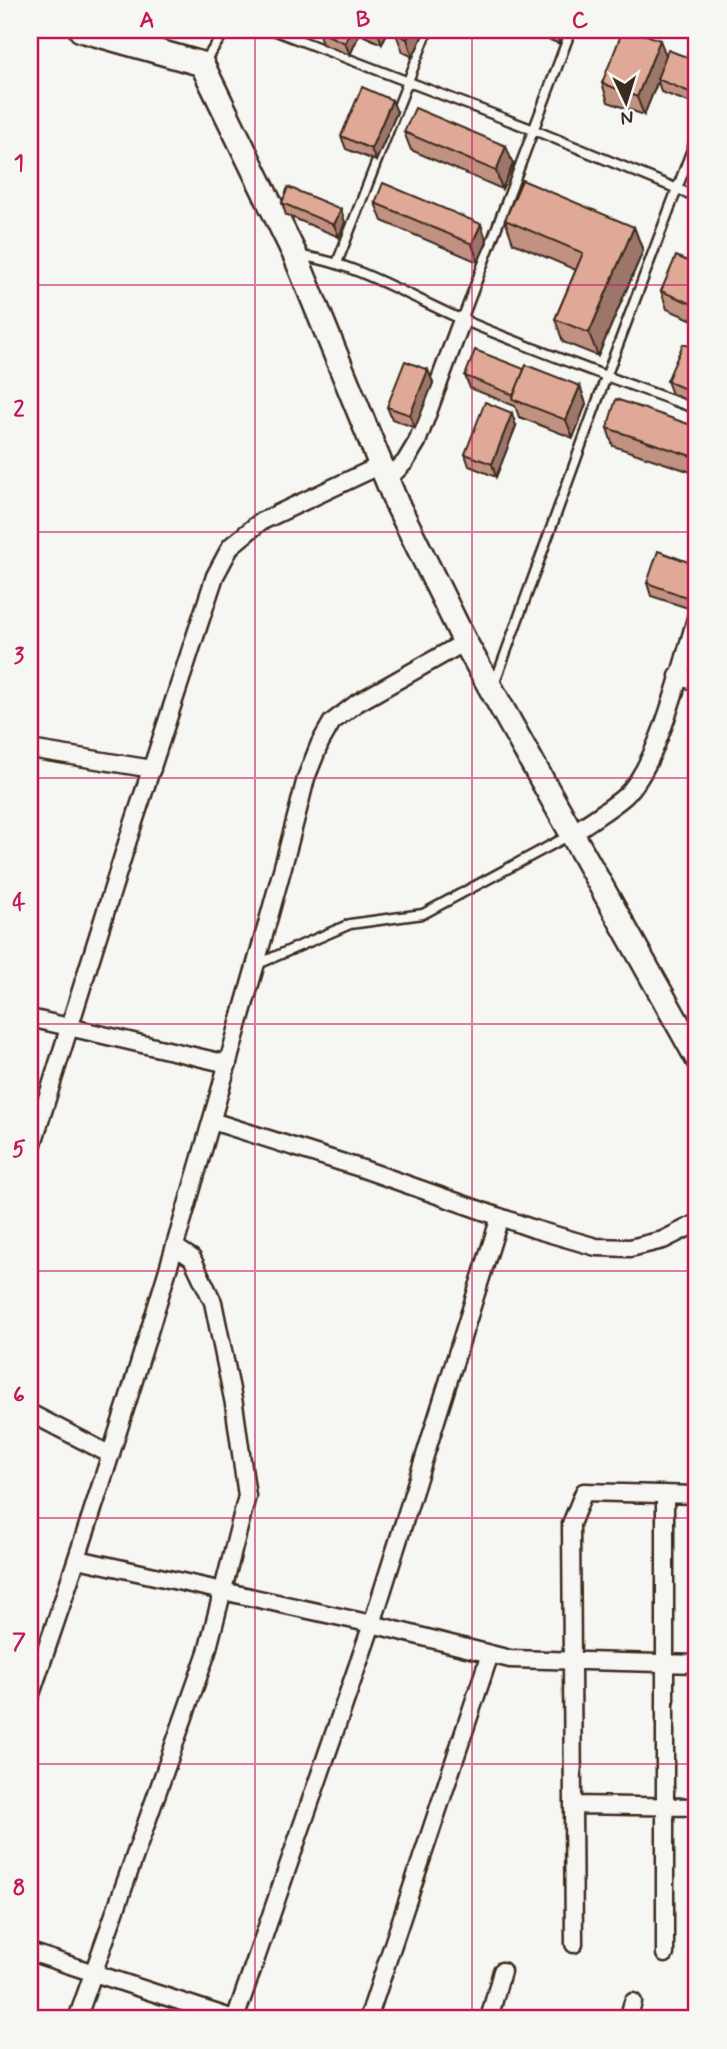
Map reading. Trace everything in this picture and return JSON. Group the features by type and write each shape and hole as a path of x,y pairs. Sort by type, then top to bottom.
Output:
{"street":[{"path":"81,30 202,64 295,255 384,472 465,642 697,1058"},
{"path":"30,1153 215,576 231,546 260,522 405,462 417,442 462,320"},
{"path":"572,834 626,794 645,769 663,727 697,615"},
{"path":"30,1697 78,1559 175,1247 306,778 320,743 332,722 357,703 465,642"},
{"path":"678,676 697,682"},
{"path":"30,749 152,769"},
{"path":"30,1018 228,1064"},
{"path":"212,1121 363,1168 500,1217 596,1247 630,1248 663,1240 697,1223"},
{"path":"30,1952 234,2019 372,1624 500,1217"},
{"path":"77,2019 207,1652 247,1496 213,1302 192,1258 175,1247"},
{"path":"30,1413 111,1455"},
{"path":"574,1944 571,1524 584,1492 697,1495"},
{"path":"665,1494 665,1954"},
{"path":"78,1559 372,1624 510,1659 697,1664"},
{"path":"368,2019 490,1654"},
{"path":"573,1805 697,1807"},
{"path":"489,2019 502,1971"},
{"path":"628,2019 633,2002"}],"lane":[{"path":"202,64 226,30"},
{"path":"274,30 534,130 697,197"},
{"path":"337,263 428,30"},
{"path":"462,320 571,30"},
{"path":"492,691 697,136"},
{"path":"295,255 337,263 462,320 606,377 697,409"},
{"path":"255,965 350,923 393,920 423,914 572,834"}],"building":[{"path":"318,30 351,30 345,43"},
{"path":"398,30 411,30 407,39 396,34"},
{"path":"623,30 633,30 660,40 637,97 602,83"},
{"path":"668,50 697,61 697,80 692,93 657,79"},
{"path":"362,87 392,100 371,149 341,136"},
{"path":"415,108 506,146 496,171 404,132"},
{"path":"522,180 634,227 589,333 555,319 583,253 505,220"},
{"path":"383,183 481,224 472,244 375,203"},
{"path":"288,187 341,209 334,225 282,203"},
{"path":"676,256 697,265 697,306 661,291"},
{"path":"683,344 697,349 697,386 694,393 667,381"},
{"path":"475,350 524,369 514,395 465,376"},
{"path":"405,361 428,370 410,415 387,407"},
{"path":"526,365 580,386 566,420 512,399"},
{"path":"616,399 697,427 697,458 607,428"},
{"path":"485,402 512,413 492,464 465,454"},
{"path":"658,551 697,565 686,597 647,583"}]}
